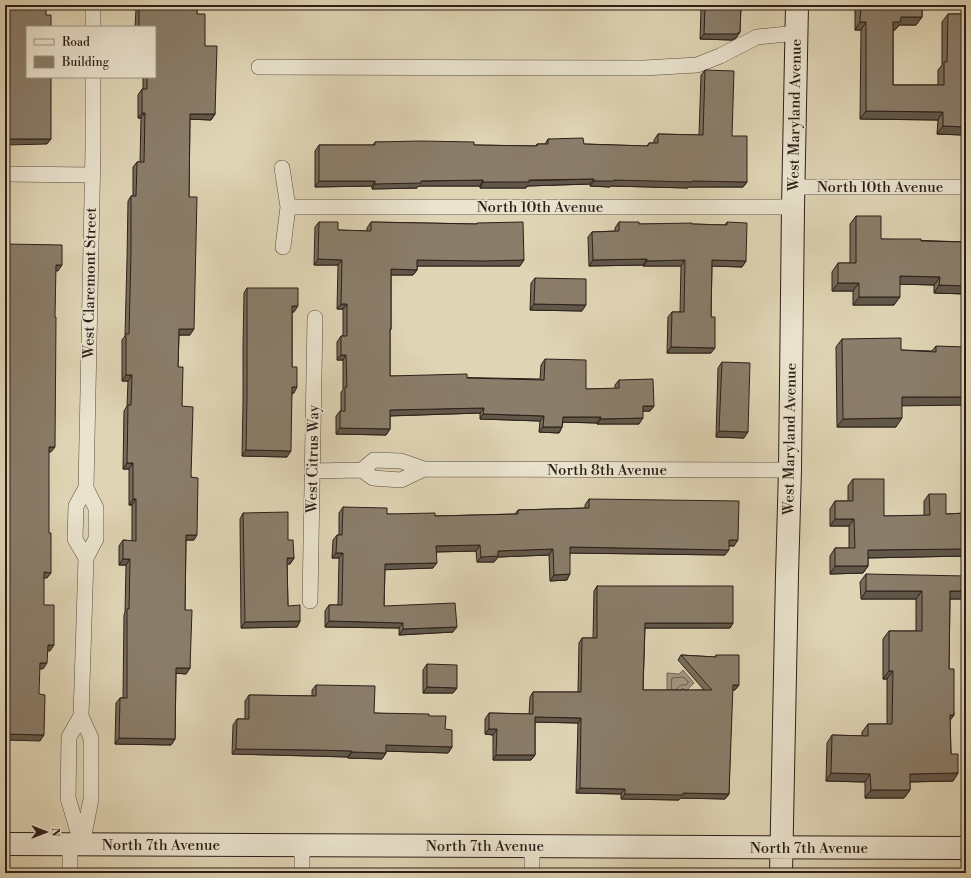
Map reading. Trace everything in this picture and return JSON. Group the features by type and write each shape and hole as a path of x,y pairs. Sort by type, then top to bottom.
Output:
{"main road":[{"name":"West Maryland Avenue","path":"781,873 790,470 797,5"},
{"name":"North 7th Avenue","path":"5,844 966,848"}],"street":[{"path":"93,26 94,5"},
{"path":"259,67 644,68 697,65 720,56 757,37 797,33"},
{"name":"West Claremont Street","path":"76,845 91,799 91,738 81,716 86,558 96,540 96,508 86,488 93,78"},
{"path":"282,168 288,207 283,247"},
{"path":"5,174 92,175"},
{"name":"North 10th Avenue","path":"288,207 793,197 966,187"},
{"name":"West Citrus Way","path":"310,601 315,318"},
{"name":"North 8th Avenue","path":"313,471 362,470 373,478 401,480 424,469 790,470"},
{"name":"West Claremont Street","path":"86,488 76,506 75,539 86,558"},
{"name":"West Claremont Street","path":"76,845 68,798 69,737 81,716"},
{"path":"69,753 91,753"},
{"path":"70,873 76,845"},
{"path":"302,846 302,873"},
{"path":"532,847 532,873"}],"water":[{"path":"683,670 694,683 686,691 683,688 677,693 667,693 667,673 679,674"}],"building":[{"path":"5,5 46,5 46,15 51,15 51,26 26,26 26,78 51,78 51,139 5,139"},
{"path":"139,5 197,5 197,14 205,14 205,46 217,46 215,114 190,114 189,197 197,197 194,329 179,329 178,367 183,367 182,406 193,407 191,477 198,478 197,535 186,535 185,610 192,610 190,668 176,668 175,739 119,738 120,698 127,698 127,609 129,609 130,559 123,559 123,540 136,541 136,499 133,499 133,463 127,463 128,405 131,405 132,375 126,375 126,334 129,334 131,196 136,196 137,162 144,162 145,113 142,113 142,89 147,89 147,78 156,78 156,26 139,26"},
{"path":"705,5 741,5 740,32 736,34 704,34"},
{"path":"861,5 922,5 922,17 901,17 900,22 893,22 893,85 944,85 944,62 947,62 948,14 966,14 966,127 943,126 943,112 866,111 866,22 860,22"},
{"path":"705,70 734,71 732,136 747,136 747,182 594,181 594,179 529,180 529,182 483,182 483,180 421,181 421,183 375,184 375,181 319,181 319,145 375,145 375,142 420,141 474,142 474,145 537,146 537,144 548,144 548,139 583,138 584,144 648,146 649,143 658,143 658,134 703,135"},
{"path":"856,216 881,216 881,239 921,239 921,241 966,242 966,286 939,285 940,277 900,276 900,297 859,297 859,283 838,283 838,263 856,263"},
{"path":"319,222 338,222 338,230 371,231 371,222 477,224 523,222 524,260 417,260 417,270 391,269 390,376 467,374 467,378 544,380 545,359 586,360 586,389 619,388 619,380 653,379 654,406 643,406 643,418 601,419 601,417 563,417 562,427 543,427 544,416 483,414 484,408 390,410 390,429 340,428 340,411 345,411 345,387 347,387 346,355 341,355 341,336 347,336 347,304 341,304 342,260 318,259"},
{"path":"619,222 639,222 639,224 692,223 727,225 727,222 747,223 746,261 712,260 711,317 715,317 715,348 671,347 672,312 684,312 685,260 593,260 592,232 619,231"},
{"path":"5,244 62,245 62,265 56,265 55,447 49,447 49,533 51,533 51,573 44,572 44,605 54,605 54,645 48,645 47,663 40,663 39,694 45,695 44,735 5,734"},
{"path":"535,278 586,279 586,305 534,304"},
{"path":"247,288 298,288 298,306 292,306 292,367 297,367 297,387 292,387 291,451 246,450"},
{"path":"901,338 901,350 936,352 936,346 966,347 966,397 902,397 902,418 843,419 842,339"},
{"path":"722,362 750,363 748,432 719,431"},
{"path":"853,479 884,479 884,516 930,515 929,494 946,494 946,514 966,513 966,549 868,550 868,566 835,566 835,548 855,548 854,519 835,519 835,501 853,501"},
{"path":"589,499 739,501 738,540 729,540 729,550 570,547 570,574 554,575 553,549 498,551 498,556 481,557 480,545 436,546 437,563 385,564 384,606 455,603 457,627 403,629 403,623 329,621 329,605 342,605 343,553 336,553 337,535 342,535 343,507 387,508 387,514 435,513 435,516 518,514 518,510 589,508"},
{"path":"288,512 288,540 293,540 294,558 287,558 288,606 300,605 300,621 245,622 243,513"},
{"path":"866,574 966,576 966,591 950,591 949,669 954,669 954,715 950,715 951,754 958,754 958,773 910,774 910,790 871,790 870,774 831,773 832,735 868,736 868,724 892,724 893,671 889,671 889,631 922,631 922,591 866,591"},
{"path":"597,586 733,586 733,623 645,623 643,686 643,690 712,690 681,655 716,657 716,655 739,655 739,685 733,685 729,794 625,794 625,789 580,788 581,718 535,717 535,755 496,755 497,729 489,729 489,713 533,714 533,692 581,692 582,638 597,638"},
{"path":"427,664 457,665 457,688 427,687"},
{"path":"316,685 375,686 374,713 429,714 429,716 446,716 445,729 452,730 452,747 386,745 386,753 236,749 237,719 249,719 249,695 316,696"}]}
